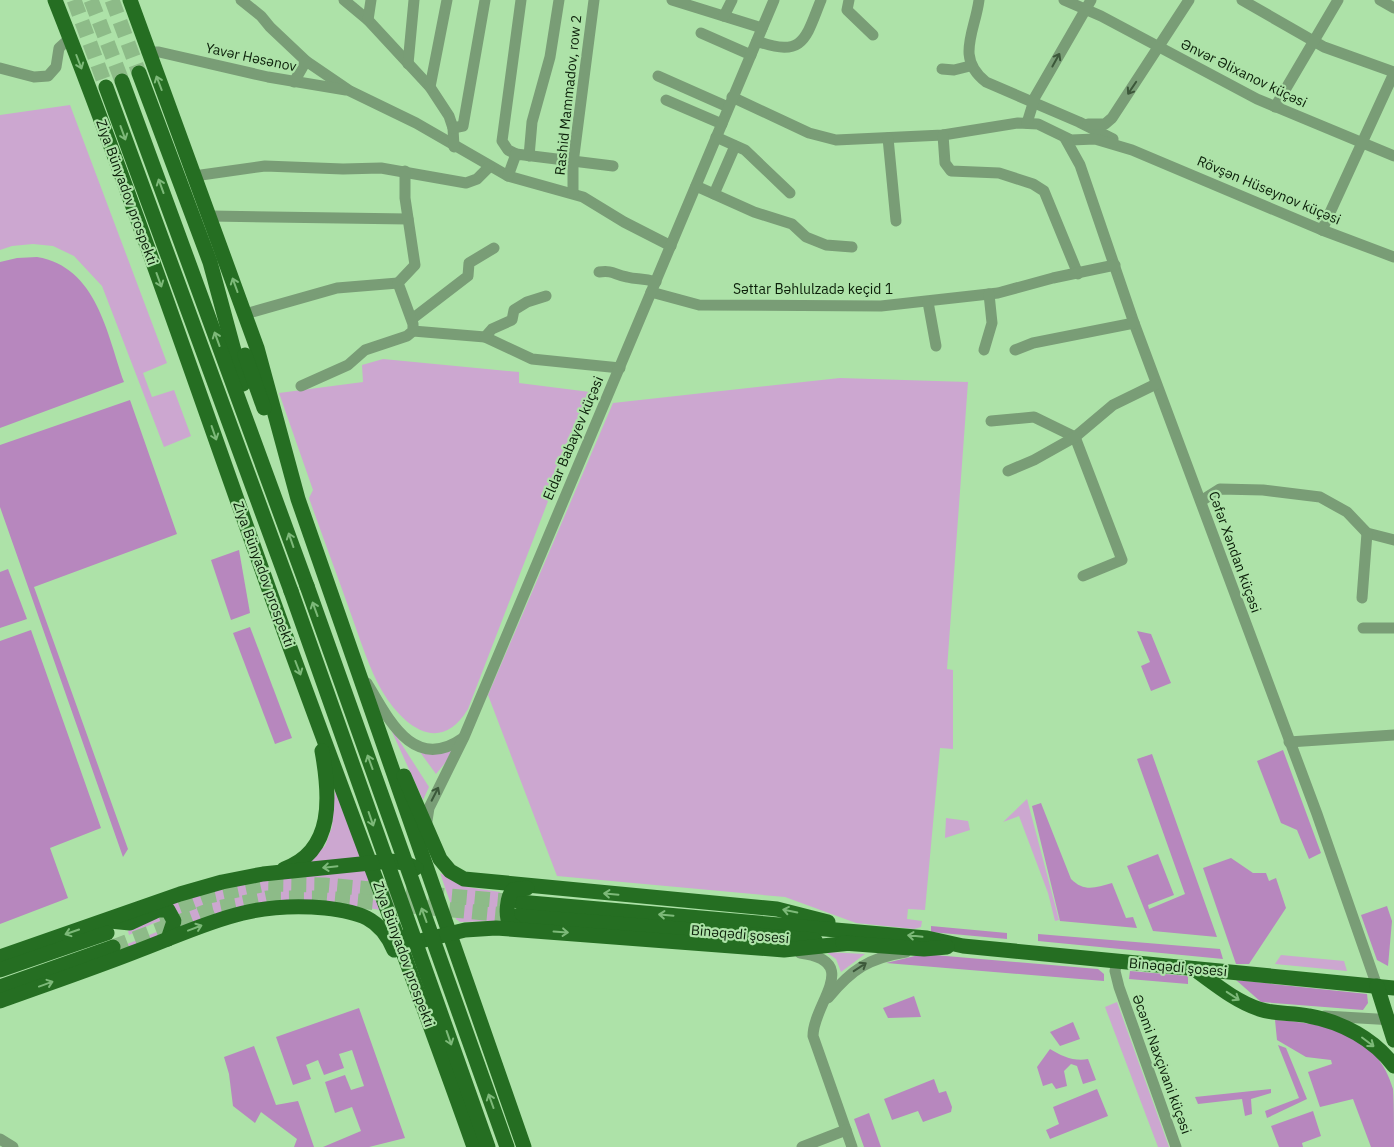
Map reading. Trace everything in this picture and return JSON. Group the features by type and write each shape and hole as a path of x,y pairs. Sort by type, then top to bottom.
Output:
{"main road":[{"name":"Ziya Bünyadov prospekti","path":"55,0 474,1147"},
{"path":"130,0 147,52 210,216 257,348 298,499"},
{"path":"139,73 298,499 524,1147"},
{"path":"122,81 269,477 507,1147"},
{"name":"Ziya Bünyadov prospekti","path":"106,87 291,591 488,1147"},
{"path":"210,262 269,477"},
{"path":"251,482 291,649"},
{"path":"355,662 440,859 456,875 475,881 784,910 852,937"},
{"path":"264,874 297,863 309,854 321,836 326,822 328,792 316,713"},
{"path":"0,970 109,933 180,894 222,882 264,874 395,861 411,865 424,874 436,892 440,923 430,939"},
{"path":"382,894 380,876 384,870 395,866 411,865"},
{"path":"529,930 512,926 508,922 509,895 513,890 533,887"},
{"path":"0,987 158,910 180,894"},
{"path":"0,1001 134,953 217,920 255,909 316,907 356,913 370,919 382,928 389,938 406,978 422,1002"},
{"name":"Binəqədi şosesi","path":"518,909 852,937 927,938 963,946 1193,968 1379,993 1394,988"},
{"path":"158,910 168,910 174,917 174,926 168,939"},
{"path":"389,913 406,938 416,942 450,933 484,928 784,950 852,937"},
{"path":"130,923 123,930 120,944 125,952 134,953"},
{"path":"0,958 109,933"},
{"name":"Binəqədi şosesi","path":"852,937 924,949 963,946"},
{"path":"422,1002 420,986 422,969 433,961 442,959 456,967 471,992"},
{"path":"1193,968 1248,1005 1271,1012 1308,1015 1339,1025 1358,1034 1381,1052 1394,1066"},
{"path":"1379,993 1391,1020 1394,1040"}],"street":[{"path":"241,0 261,16 306,61 350,91 416,124 489,167 508,176 573,193 671,246"},
{"path":"344,0 368,20 430,87 449,116 453,128 454,147"},
{"path":"368,20 371,0"},
{"path":"408,64 414,0"},
{"path":"430,87 446,0"},
{"path":"453,128 463,126 485,0"},
{"path":"521,0 502,141 508,150 516,154 573,163 613,166"},
{"path":"529,156 532,122 550,57 559,0"},
{"name":"Rashid Mammadov, row 2","path":"573,193 573,163 594,0"},
{"path":"672,0 762,28"},
{"path":"724,16 732,0"},
{"name":"Eldar Babayev küçəsi","path":"436,892 425,824 431,802 464,737 774,0"},
{"path":"757,41 774,46 798,45 805,39 821,0"},
{"path":"849,0 848,10 873,35"},
{"path":"979,0 969,48 970,66 986,82 1079,122 1132,150"},
{"name":"Ənvər Əlixanov küçəsi","path":"1064,0 1088,5 1160,48 1275,107 1394,156"},
{"path":"1079,122 1094,125 1109,122 1160,48 1190,0"},
{"path":"1242,0 1314,42 1394,72 1360,142 1322,230"},
{"path":"1275,107 1338,0"},
{"path":"1380,0 1394,8"},
{"path":"1023,123 1088,5"},
{"path":"701,33 750,55"},
{"path":"2,71 34,78 48,76 56,67 59,48 70,38"},
{"name":"Yavər Həsənov","path":"147,52 158,52 294,82 350,91"},
{"path":"294,82 306,61"},
{"path":"942,69 954,70 970,66"},
{"path":"658,76 823,139 850,140 943,135 1023,123 1048,128 1065,138 1075,141 1084,139 1103,141 1132,150"},
{"path":"666,100 722,124"},
{"path":"1078,157 1079,147 1084,139 1086,130 1079,122"},
{"path":"943,135 945,163 951,171 999,173 1033,184 1044,191 1078,274"},
{"path":"716,138 745,150 790,194"},
{"path":"888,138 896,221"},
{"name":"Cəfər Xəndan küçəsi","path":"1065,138 1078,157 1156,384 1201,501 1379,993"},
{"path":"714,194 735,146"},
{"name":"Rövşən Hüseynov küçəsi","path":"1132,150 1322,230 1394,257"},
{"path":"508,176 516,154"},
{"path":"194,176 265,166 342,169 381,168 466,183 477,179 489,167"},
{"path":"245,314 337,288 398,283 415,265 408,219 405,171"},
{"path":"696,186 754,212 792,224 806,237 813,240 826,245 852,247"},
{"path":"210,216 408,219"},
{"path":"301,386 348,365 366,350 407,336 412,325 468,276 469,263 494,248"},
{"name":"Səttar Bəhlulzadə keçid 1","path":"599,272 613,271 625,277 644,278 654,287 693,304 724,303 868,307 989,294 1115,265"},
{"path":"398,283 412,325"},
{"path":"984,350 992,323 989,294"},
{"path":"485,337 492,329 512,320 514,310 527,302 546,296"},
{"path":"928,302 936,346"},
{"path":"1015,350 1033,343 1134,322"},
{"path":"412,325 485,337 532,359 620,368"},
{"path":"1008,471 1034,460 1075,437 1113,405 1156,384"},
{"path":"991,421 1034,417 1075,437 1122,560 1082,576"},
{"path":"1201,501 1220,489 1263,490 1320,497 1347,512 1367,533 1394,540"},
{"path":"1362,598 1367,533"},
{"path":"1363,628 1394,628"},
{"path":"355,662 382,708 402,737 421,747 440,750 448,748 464,737"},
{"path":"1289,742 1394,735"},
{"path":"852,1147 814,1036 813,1027 826,1001 844,979 862,965 879,957 924,949"},
{"path":"784,950 816,955 828,962 830,982 826,1001"},
{"name":"Əcəmi Naxçivani küçəsi","path":"1116,961 1115,970 1119,987 1176,1147"},
{"path":"1364,1018 1376,1013 1379,993"},
{"path":"1308,1015 1391,1020"},
{"path":"802,1147 846,1130"},
{"path":"0,1139 13,1147"}],"shaded area":[{"path":"70,105 167,363 143,373 152,397 174,390 191,436 164,447 102,286 74,256 53,246 33,244 12,246 0,250 0,115"},
{"path":"37,257 57,263 74,274 86,288 97,305 105,324 124,382 0,428 0,262 17,258"},
{"path":"383,359 519,372 519,383 590,392 468,709 457,723 446,731 434,733 422,731 400,715 382,691 373,673 309,498 313,490 279,393 363,382 362,365"},
{"path":"840,378 968,382 947,669 953,670 953,749 940,748 925,910 908,909 907,919 922,921 921,927 914,929 856,923 785,897 557,876 488,695 613,403"},
{"path":"130,400 177,534 34,587 128,849 123,857 0,507 0,445"},
{"path":"239,550 250,613 231,620 211,560"},
{"path":"8,569 27,619 0,628 0,572"},
{"path":"250,627 292,738 275,744 233,633"},
{"path":"31,630 101,828 50,848 68,898 0,924 0,641"},
{"path":"1137,631 1151,634 1171,683 1151,691 1141,666 1150,662"},
{"path":"388,723 429,787 423,800"},
{"path":"454,747 450,757 436,774 417,748"},
{"path":"1283,750 1321,853 1309,859 1297,830 1281,823 1257,761"},
{"path":"1152,754 1217,937 1153,931 1127,866 1158,854 1174,895 1148,905 1149,909 1185,894 1137,759"},
{"path":"335,788 361,857 304,865 325,846 332,827"},
{"path":"1027,799 1059,920 1055,921 1048,893 1019,816 1003,822"},
{"path":"1041,803 1071,879 1080,886 1090,888 1112,883 1126,918 1133,917 1137,928 1060,921 1032,806"},
{"path":"946,818 968,821 970,830 945,838"},
{"path":"1231,858 1253,873 1266,873 1269,881 1276,878 1286,908 1249,964 1236,964 1203,868"},
{"path":"365,870 381,910 342,904 180,928 181,920 179,914 169,905 218,889 242,884 290,877"},
{"path":"440,873 467,887 500,892 499,921 460,922 456,919"},
{"path":"1387,906 1392,921 1388,966 1377,960 1361,915"},
{"path":"166,915 167,933 127,950 125,945 159,931 156,922 129,935 128,931 142,922"},
{"path":"931,926 1007,933 1007,939 931,932"},
{"path":"1038,934 1220,949 1223,959 1038,941"},
{"path":"826,952 865,954 841,972 836,959"},
{"path":"923,954 1098,969 1104,974 1104,981 886,963"},
{"path":"1281,955 1344,961 1347,971 1275,964"},
{"path":"1130,971 1188,976 1188,984 1129,979"},
{"path":"1236,980 1367,994 1368,1003 1363,1010 1261,1002"},
{"path":"914,996 921,1017 888,1018 883,1008"},
{"path":"1117,1002 1169,1147 1158,1147 1105,1007"},
{"path":"359,1008 405,1138 369,1147 323,1147 361,1131 352,1107 335,1113 325,1082 345,1075 351,1090 364,1086 352,1050 339,1054 344,1068 324,1075 318,1060 306,1065 311,1079 293,1085 276,1037"},
{"path":"1275,1020 1312,1024 1330,1029 1347,1035 1375,1055 1386,1070 1393,1089 1394,1147 1371,1147 1353,1099 1320,1107 1308,1072 1332,1064 1331,1060 1306,1057 1277,1040"},
{"path":"1073,1022 1080,1039 1060,1046 1050,1032"},
{"path":"1278,1045 1286,1048 1307,1099 1267,1118 1265,1111 1299,1098"},
{"path":"254,1046 276,1105 298,1101 314,1147 294,1147 297,1139 261,1112 255,1123 233,1106 229,1074 224,1057"},
{"path":"1050,1049 1068,1058 1088,1059 1096,1080 1083,1084 1077,1066 1071,1064 1064,1071 1067,1086 1056,1089 1052,1083 1043,1086 1037,1067"},
{"path":"934,1079 939,1093 946,1091 952,1107 951,1112 923,1122 918,1111 892,1120 884,1099"},
{"path":"1097,1089 1108,1116 1050,1139 1046,1130 1059,1124 1053,1107"},
{"path":"1271,1089 1271,1093 1251,1099 1252,1114 1245,1116 1242,1099 1198,1104 1195,1097"},
{"path":"1313,1111 1321,1136 1302,1143 1303,1147 1279,1147 1271,1126"},
{"path":"869,1113 881,1147 864,1147 854,1119"}],"tunnel":[{"path":"74,0 106,87"},
{"path":"91,0 122,81"},
{"path":"112,0 139,73"},
{"path":"158,915 209,896 266,884 325,885 519,902"},
{"path":"113,947 213,909 267,898 325,898 517,916"}]}
